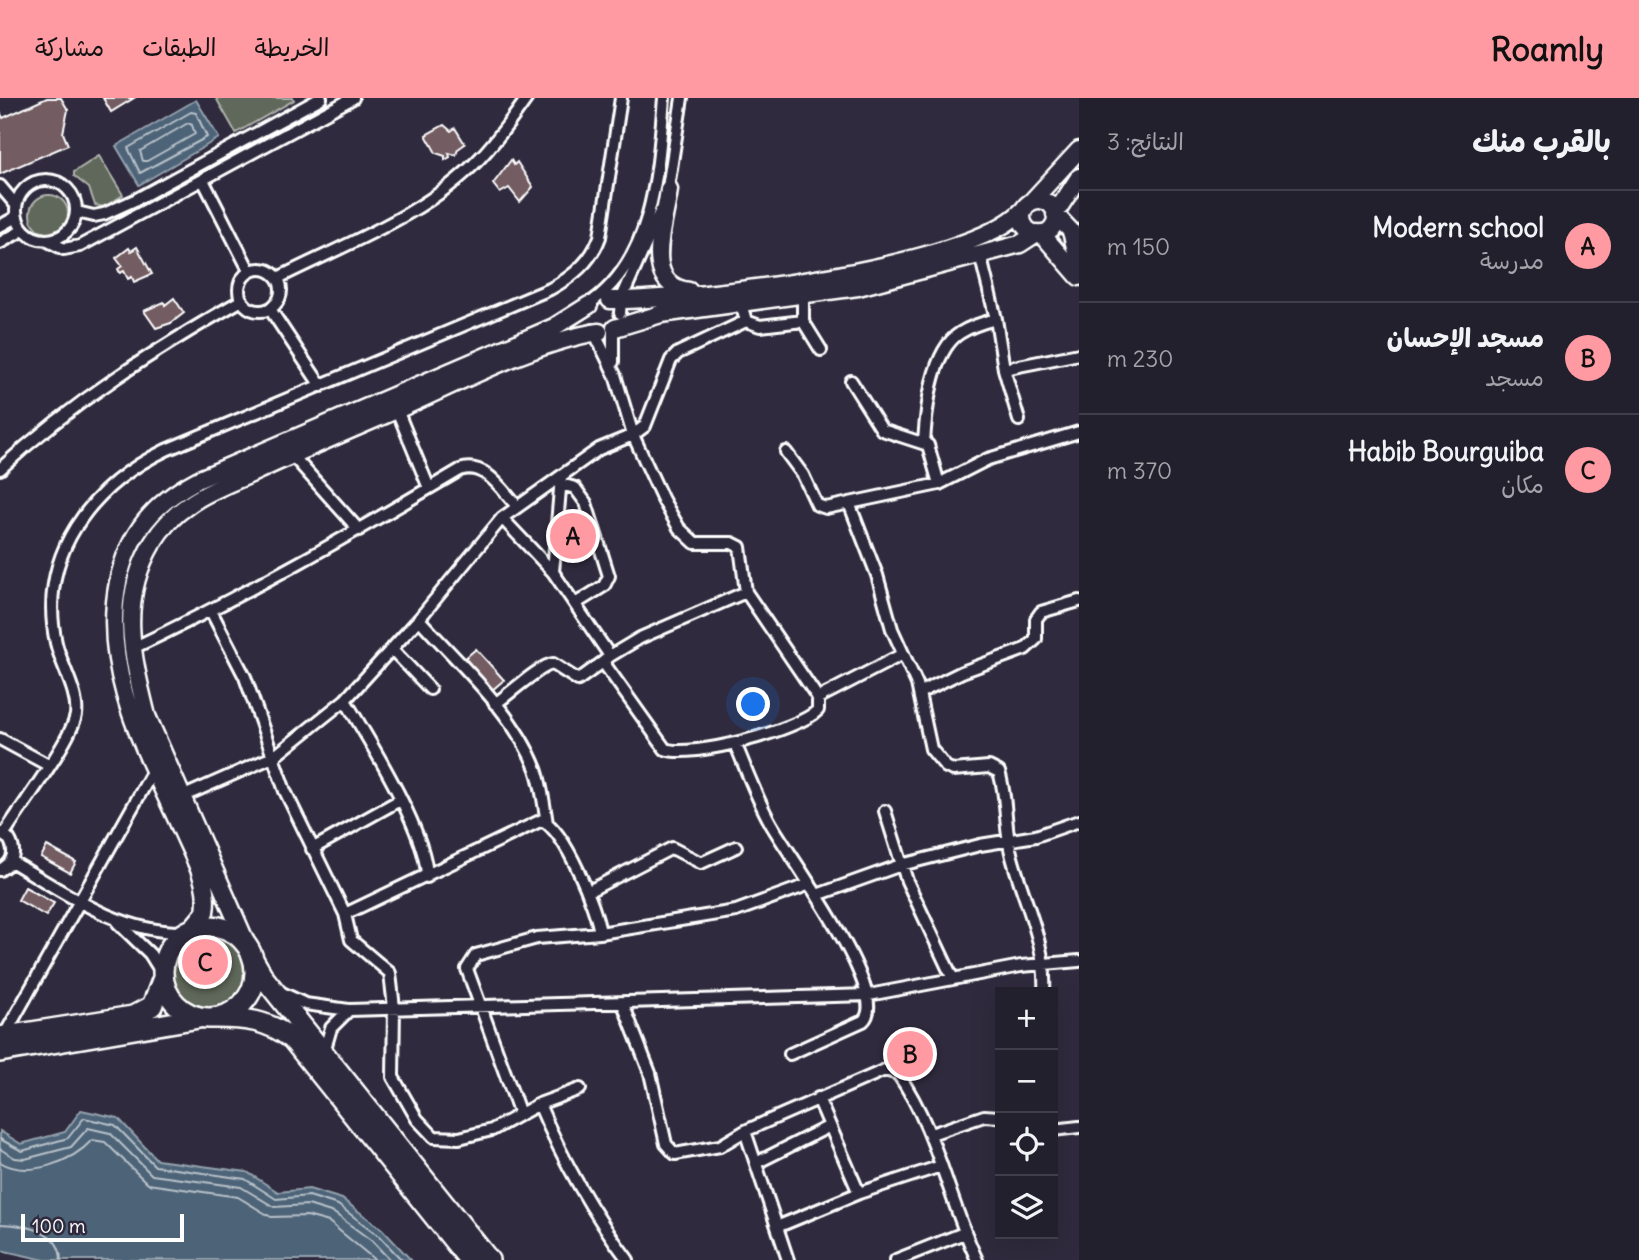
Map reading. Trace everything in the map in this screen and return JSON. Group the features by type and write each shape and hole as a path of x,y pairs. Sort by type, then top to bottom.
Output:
{"highway":[{"path":"1,1042 133,1016 152,1006 163,976 167,952 188,931 205,926 233,933 253,957 272,988 489,1260"},
{"path":"1,1042 153,1027 182,1020 212,1018 237,1009 247,999 254,985 253,957"},
{"path":"163,976 169,997 180,1009 194,1016 251,1019 268,1024 292,1039 470,1260"}],"main road":[{"path":"253,957 147,716 131,649 134,588 152,544 163,528 195,501 292,454 551,344 605,317 643,317 858,287 947,257 997,231 1027,206 1079,150"},
{"path":"188,931 205,912 206,892 132,722 120,681 113,626 122,566 146,517 162,501 197,480 554,327 705,293 980,254 1020,244 1054,225 1055,214 1075,183"},
{"path":"1075,183 1071,230 1079,262"},
{"path":"669,189 658,254 660,270 672,287 705,293"},
{"path":"1027,206 1047,202 1071,230"},
{"path":"1027,206 1024,225 1039,233 1079,277"},
{"path":"1020,244 1055,253"}],"street":[{"path":"46,240 64,235 71,227 76,212 68,188 51,180 35,181 25,187 16,205 16,218 23,230 35,238 64,249 80,246 353,98"},
{"path":"278,278 390,221 451,184 480,158 527,98"},
{"path":"0,870 11,860 13,845 2,833 68,736 76,712 54,633 57,579 71,534 91,503 138,464 550,289 578,271 596,249 600,237 621,98"},
{"path":"502,518 554,572 606,659 665,749 696,749 736,743 813,715 819,708 818,698 746,592 740,547 732,543 695,543 685,536 670,513 633,435 615,375 605,317 605,292 623,270 650,207 658,170 664,98"},
{"path":"615,375 605,317 669,189 682,98"},
{"path":"76,212 93,216 104,214 137,199 315,100"},
{"path":"202,180 250,272"},
{"path":"0,186 16,205"},
{"path":"0,226 16,218"},
{"path":"0,243 23,230"},
{"path":"980,254 996,318 1004,369 1019,420"},
{"path":"264,270 278,278 281,297 270,309 254,310 242,300 241,282 250,272 264,270"},
{"path":"803,296 803,321 821,350"},
{"path":"0,469 49,424 101,387 242,300"},
{"path":"741,304 746,321"},
{"path":"270,309 321,386"},
{"path":"925,442 928,392 947,349 960,332 996,318"},
{"path":"184,796 275,756 345,700 419,619 502,518 561,479 599,449 633,435 645,426 671,360 678,353 746,321 760,326 803,321"},
{"path":"1004,369 1079,354"},
{"path":"851,381 882,430 925,442 931,450 939,484"},
{"path":"397,410 429,488"},
{"path":"786,452 803,475 819,507 939,484 988,459 1079,432"},
{"path":"292,454 359,530"},
{"path":"131,649 211,611 359,530 460,470 476,467 483,470 517,506"},
{"path":"554,572 561,479"},
{"path":"561,479 575,488 586,503 609,576 604,586 575,604"},
{"path":"849,503 919,693 927,739 937,759 953,769 989,767 998,770 1006,798 1008,840 1044,963 1044,987"},
{"path":"495,704 520,687 543,666 553,664 578,680 640,638 746,592"},
{"path":"919,693 962,672 1025,649 1037,639 1036,619 1041,612 1079,601"},
{"path":"211,611 236,655 275,756 285,792 345,914 351,940 390,973 394,1008 393,1077 426,1130 444,1139 474,1135 492,1130 540,1104 580,1089"},
{"path":"419,619 495,704 536,769 547,823 589,891 600,933"},
{"path":"392,649 430,689"},
{"path":"818,698 903,654"},
{"path":"345,700 385,767 426,860 427,877"},
{"path":"0,739 48,765"},
{"path":"736,743 769,822 817,895 869,995 869,1013 863,1021 790,1054"},
{"path":"1,1042 154,769"},
{"path":"312,849 400,800"},
{"path":"885,811 901,864 953,979"},
{"path":"817,895 901,864 1036,836 1079,821"},
{"path":"345,914 427,877 535,822 547,823"},
{"path":"589,891 672,848 701,863 736,848"},
{"path":"11,860 80,902 111,917 139,928 188,931"},
{"path":"520,1114 478,1006 467,969 476,955 537,938 600,933 736,911 810,884"},
{"path":"111,917 141,944 163,976"},
{"path":"272,988 305,1003 349,1010 623,1004 869,995 1044,963 1079,961"},
{"path":"623,1004 650,1073 658,1115 670,1151 687,1154 720,1146 818,1098 885,1070 894,1071 903,1081 930,1134 964,1233 977,1260"},
{"path":"324,1052 331,1028 349,1010"},
{"path":"818,1098 859,1193"},
{"path":"540,1104 558,1150 580,1191 628,1260"},
{"path":"930,1134 985,1116 995,1117"},
{"path":"756,1163 830,1126"},
{"path":"1058,1129 1079,1127"},
{"path":"746,1131 788,1260"},
{"path":"779,1226 859,1193 941,1166"},
{"path":"895,1260 964,1233"}],"green space":[{"path":"216,98 293,98 294,100 236,133"},
{"path":"99,156 123,195 104,207 95,205 89,188 74,176 74,172"},
{"path":"49,195 63,200 68,214 63,228 49,233 35,228 30,214 35,200"},
{"path":"209,933 224,936 241,950 248,972 245,987 231,1004 209,1011 194,1008 177,994 170,972 173,957 187,940"}],"water":[{"path":"196,100 219,138 139,185 116,146"},
{"path":"81,1110 118,1118 157,1160 247,1172 278,1192 309,1189 342,1199 382,1229 411,1260 45,1260 0,1250 0,1131 21,1144 65,1132"}],"building":[{"path":"47,98 61,98 68,110 63,133 68,145 0,174 0,112 3,118"},
{"path":"103,98 134,98 111,112"},
{"path":"444,125 451,131 455,128 465,144 458,149 456,155 449,153 450,157 445,160 445,156 436,153 426,135"},
{"path":"511,160 514,165 517,162 533,187 520,202 509,188 500,193 493,184"},
{"path":"137,247 152,274 134,282 132,277 128,279 124,271 120,273 118,269 122,266 116,258 129,248 131,251"},
{"path":"174,298 184,313 171,323 156,328 144,311 164,302 165,305"},
{"path":"581,518 589,548 578,555 577,552 571,555 568,548 572,546 570,533 575,531 571,523"},
{"path":"476,649 504,680 491,691 464,659"},
{"path":"47,846 76,862 70,873 41,857"},
{"path":"25,887 54,903 46,916 18,900"}],"place":[{"name":"Modern school","path":"573,536"},
{"name":"Habib Bourguiba","path":"205,962"},
{"name":"مسجد الإحسان","path":"910,1054"}]}
